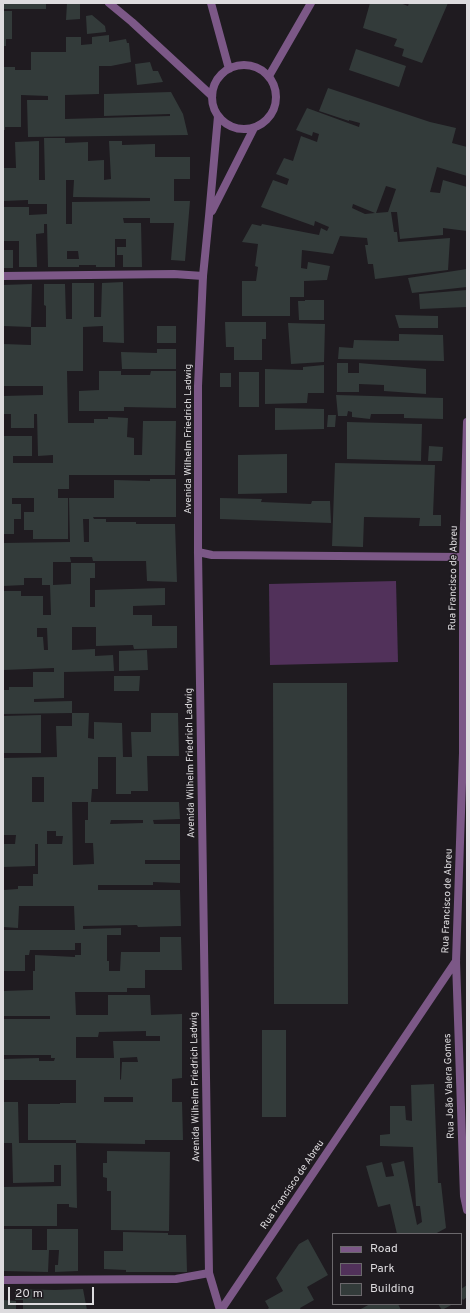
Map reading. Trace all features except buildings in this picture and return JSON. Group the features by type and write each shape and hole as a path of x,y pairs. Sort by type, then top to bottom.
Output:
{"street":[{"path":"109,3 132,22 212,96"},
{"path":"211,3 229,69"},
{"path":"270,76 311,3"},
{"path":"239,65 251,65 261,69 270,76 275,86 277,97 275,107 263,124 244,130 234,128 224,123 218,116 212,96 214,85 220,76 229,69 239,65"},
{"name":"Avenida Wilhelm Friedrich Ladwig","path":"218,116 203,276 198,386 198,552 209,1273 220,1310"},
{"name":"Avenida Wilhelm Friedrich Ladwig","path":"209,216 254,128"},
{"path":"3,276 174,274 203,276"},
{"name":"Rua Francisco de Abreu","path":"220,1310 456,961 463,753 467,422"},
{"path":"198,552 212,555 465,557"},
{"name":"Rua João Valera Gomes","path":"456,961 464,1196 467,1210"},
{"path":"3,1280 176,1278 209,1273"}],"green space":[{"path":"396,581 398,662 270,665 269,584"}]}
